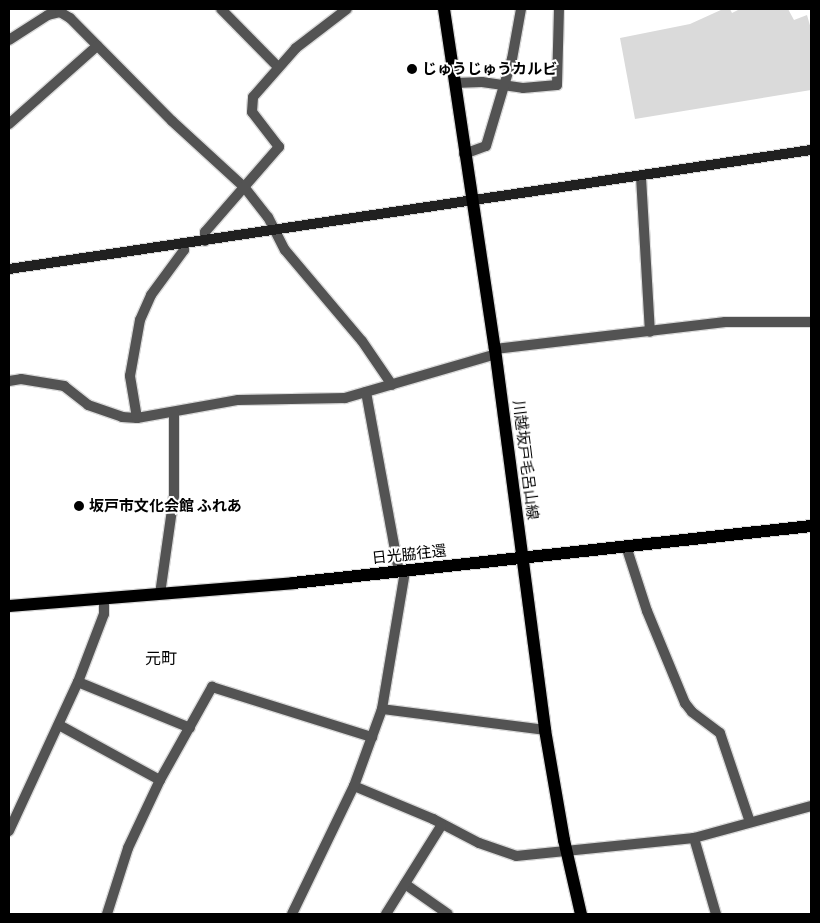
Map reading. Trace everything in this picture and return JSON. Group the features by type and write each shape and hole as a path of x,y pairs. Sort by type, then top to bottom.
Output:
{"main road":[{"name":"川越坂戸毛呂山線","path":"444,9 464,154 495,351 546,730 566,852 580,914"},
{"name":"日光脇往還","path":"9,606 402,571 811,526"}],"street":[{"path":"222,9 278,67"},
{"path":"205,241 205,232 279,147 252,112 253,97 278,67 317,30 347,9"},
{"path":"464,154 486,146 502,87 512,59 521,9"},
{"path":"455,83 482,82 502,87 557,85 559,9"},
{"path":"9,40 59,10 245,188 268,217 284,250 362,341 392,385"},
{"path":"9,124 97,46"},
{"path":"9,269 184,243 275,232 811,150"},
{"path":"641,177 650,332"},
{"path":"136,418 130,376 140,320 151,295 184,250 184,243"},
{"path":"9,381 30,380 64,386 88,405 122,417 136,418 174,413 238,400 345,398 392,385 495,351 725,322 811,322"},
{"path":"292,914 354,786 382,709 402,571 366,392"},
{"path":"160,594 174,496 174,413"},
{"path":"626,546 647,611 685,702 692,712 720,733 750,822"},
{"path":"9,831 78,682 104,614 104,598"},
{"path":"78,682 190,728"},
{"path":"107,914 128,848 160,780 212,687 372,737"},
{"path":"382,709 546,730"},
{"path":"59,725 160,780"},
{"path":"354,786 433,819 441,826 516,856 694,838 811,806"},
{"path":"386,914 441,826"},
{"path":"694,838 716,914"},
{"path":"405,884 448,914"}],"shaded area":[{"path":"723,9 730,9 732,13 740,9 788,9 794,20 807,15 811,29 811,90 635,119 620,38 690,24"}],"place":[{"name":"じゅうじゅうカルビ","path":"412,69"},
{"name":"坂戸市文化会館 ふれあ","path":"79,506"}],"district":[{"name":"元町","path":"161,658"}]}
